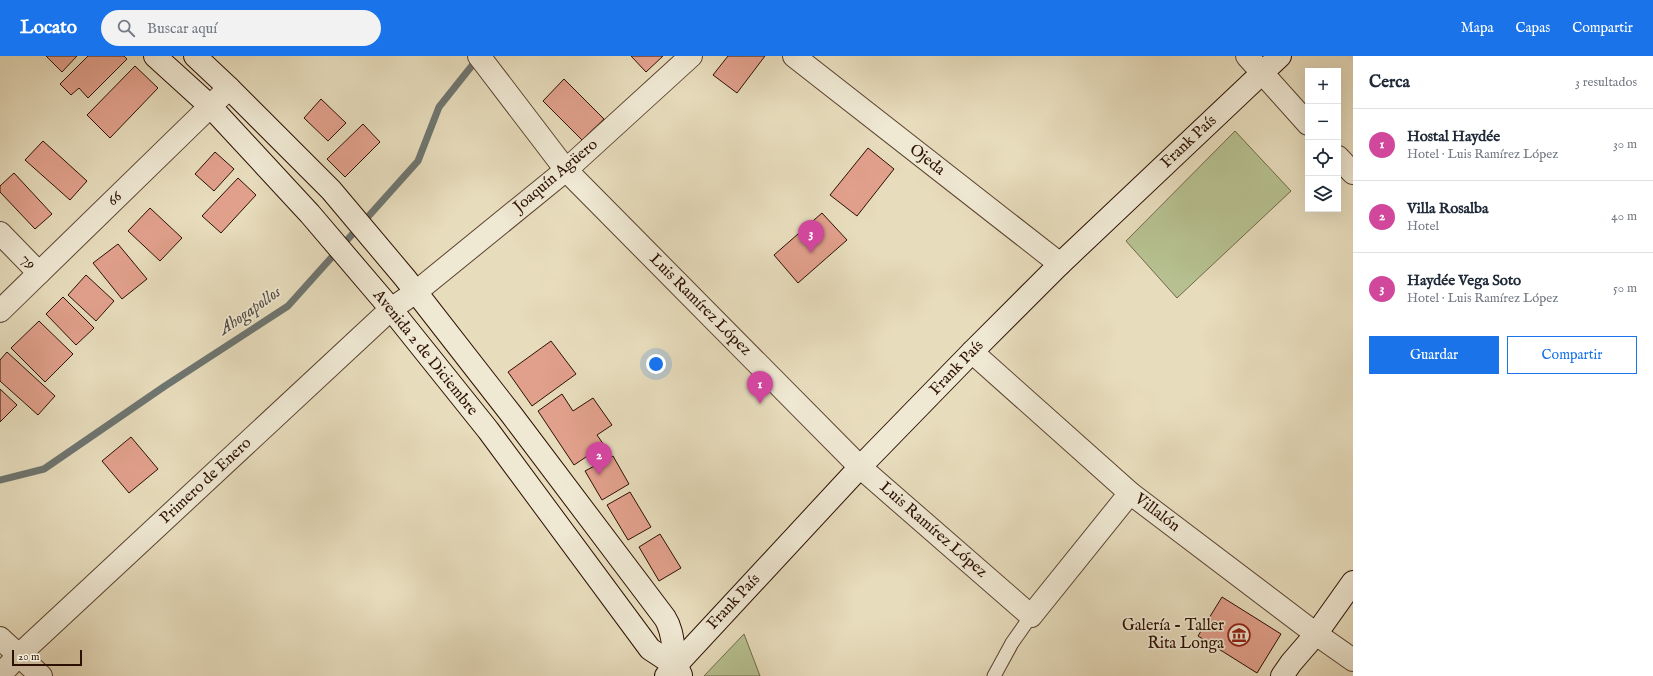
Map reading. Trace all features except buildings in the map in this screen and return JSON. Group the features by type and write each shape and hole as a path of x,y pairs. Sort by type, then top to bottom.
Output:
{"street":[{"name":"Avenida 2 de Diciembre","path":"155,56 210,106 310,214 386,304 488,430 650,649 674,673"},
{"name":"Avenida 2 de Diciembre","path":"195,56 331,190 411,285 516,420 670,625 674,673"},
{"name":"Joaquín Agüero","path":"411,285 566,170 691,56"},
{"name":"Ojeda","path":"794,56 1060,264"},
{"path":"1247,56 1305,121"},
{"name":"Frank País","path":"674,673 703,635 860,467 972,352 1060,264 1280,56"},
{"name":"Luis Ramírez López","path":"483,61 566,170 860,467 1031,616"},
{"name":"66","path":"0,311 229,88"},
{"path":"1341,160 1353,173"},
{"name":"79","path":"0,233 39,273"},
{"name":"Primero de Enero","path":"0,675 19,655 386,304 411,285"},
{"name":"Villalón","path":"972,352 1130,493 1316,634 1353,660"},
{"path":"1031,616 1130,493"},
{"path":"1282,676 1316,634 1353,582"},
{"path":"670,625 686,634 703,635"},
{"path":"0,638 41,676"},
{"path":"650,649 656,670 654,676"}],"lane":[{"path":"994,676 1012,643 1031,616"}],"green space":[{"path":"1235,131 1291,191 1177,298 1126,241"},
{"path":"744,634 760,676 704,676"}],"waterway":[{"name":"Ahogapollos","path":"0,480 44,469 165,386 288,306 418,161 439,107 478,58"}],"place":[{"name":"Haydée Vega Soto","path":"811,253"},
{"name":"Hostal Haydée","path":"760,404"},
{"name":"Villa Rosalba","path":"599,475"},
{"name":"Galería - Taller Rita Longa","path":"1239,635"}]}
